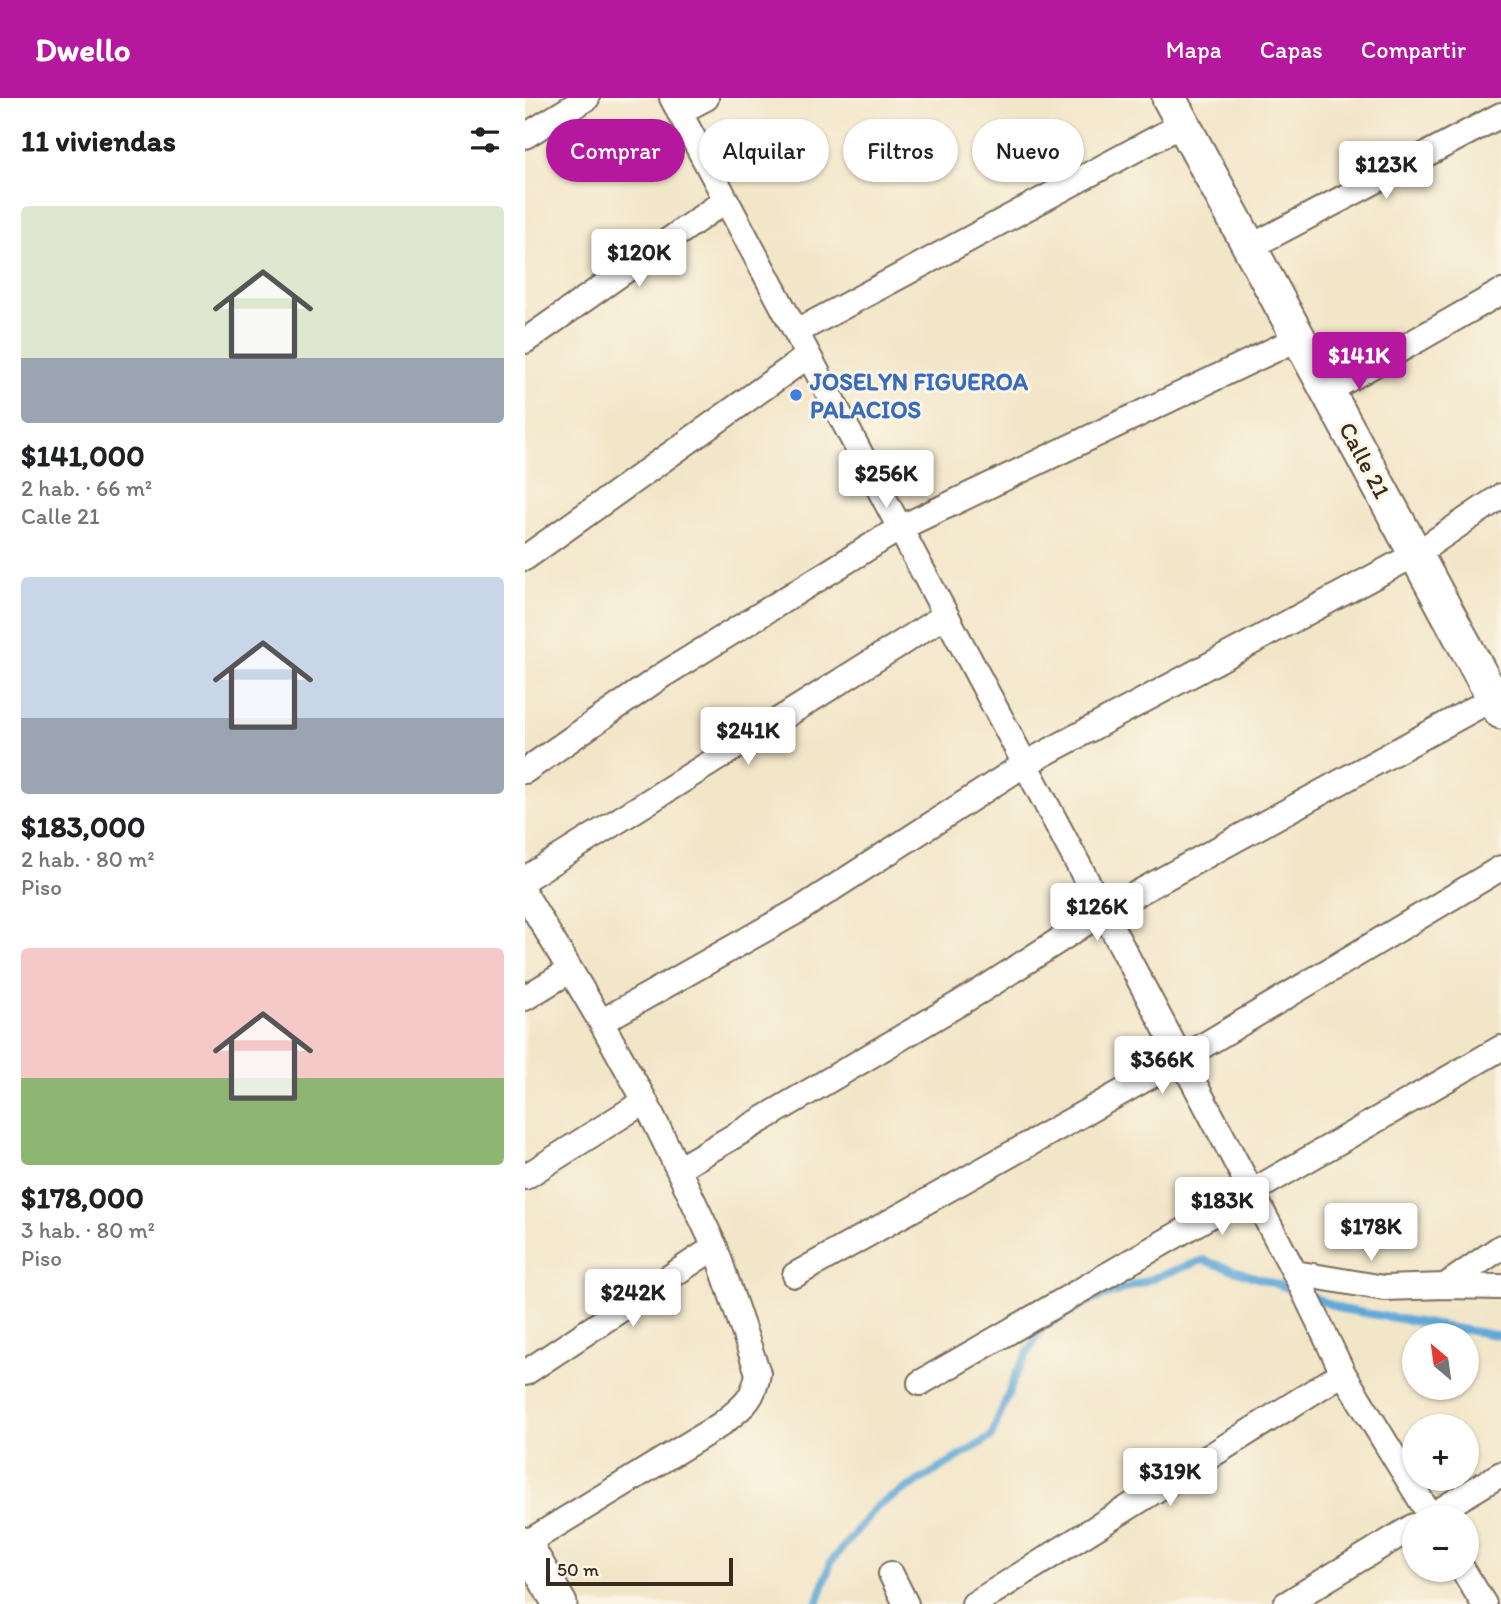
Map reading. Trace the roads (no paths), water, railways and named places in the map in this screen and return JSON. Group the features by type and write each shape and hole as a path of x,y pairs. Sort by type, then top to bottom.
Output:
{"street":[{"path":"525,136 587,98"},
{"path":"706,98 676,105 1297,1277 1338,1364 1423,1505"},
{"path":"796,332 1176,111"},
{"name":"Calle 21","path":"1176,111 1416,554 1499,701"},
{"path":"1250,247 1501,115"},
{"path":"525,341 726,200"},
{"path":"1328,391 1501,292"},
{"path":"525,771 663,675 900,528 1299,338"},
{"path":"525,558 809,356"},
{"path":"601,1022 799,910 1025,764 1416,554 1501,496"},
{"path":"525,879 946,615"},
{"path":"678,1169 982,990 1104,912 1499,701"},
{"path":"795,1275 1181,1059 1501,868"},
{"path":"525,894 645,1101 715,1247 758,1373 756,1389 745,1405 720,1425 528,1556 560,1604"},
{"path":"525,998 569,971"},
{"path":"919,1383 1252,1194 1501,1048"},
{"path":"525,1177 645,1101"},
{"path":"525,1373 715,1247"},
{"path":"1445,1286 1501,1247"},
{"path":"1297,1277 1384,1288 1501,1287"},
{"path":"974,1604 1338,1364"},
{"path":"1450,1505 1501,1474"},
{"path":"1286,1604 1402,1533"},
{"path":"891,1574 906,1604"},
{"path":"1470,1582 1484,1604"}],"waterway":[{"path":"817,1604 831,1562 876,1507 991,1437 1017,1372 1042,1328 1085,1303 1203,1260 1297,1291"},
{"path":"1313,1297 1341,1309 1501,1336"}],"place":[{"name":"JOSELYN FIGUEROA PALACIOS","path":"796,395"}]}
